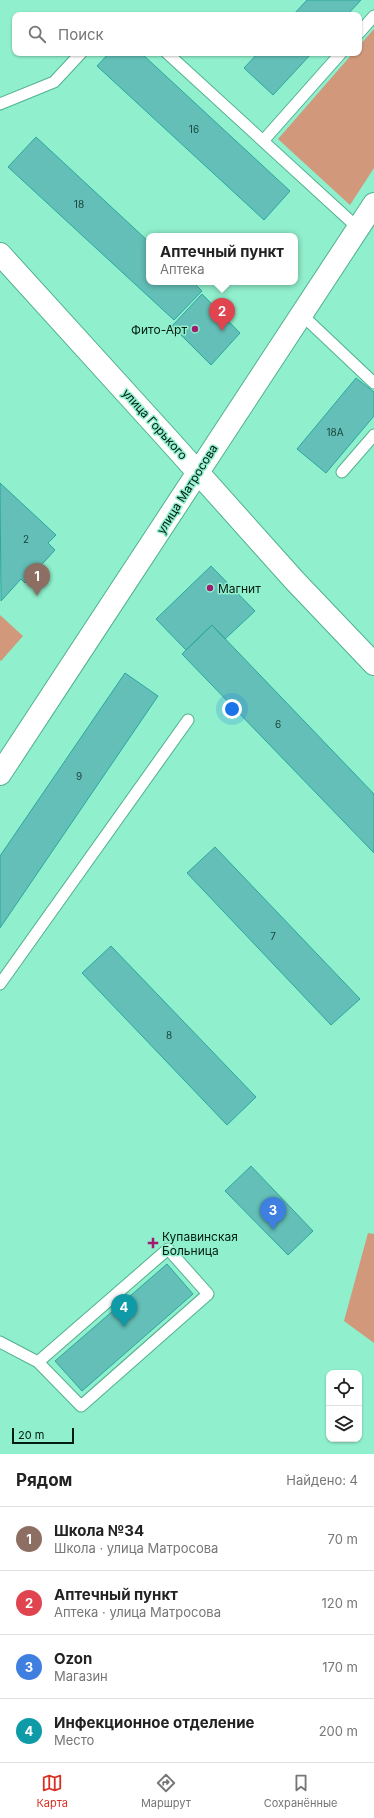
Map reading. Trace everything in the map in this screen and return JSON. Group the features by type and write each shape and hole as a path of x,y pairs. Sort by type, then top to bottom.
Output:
{"street":[{"name":"улица Матросова","path":"0,774 374,204"},
{"name":"улица Горького","path":"0,254 295,581 374,664"}],"lane":[{"path":"362,30 374,16"},
{"path":"0,104 54,82 78,56"},
{"path":"170,56 358,228"},
{"path":"263,141 338,56"},
{"path":"301,314 374,383"},
{"path":"342,472 374,435"},
{"path":"0,984 188,720"},
{"path":"0,1342 38,1362 80,1406 208,1294 168,1249 38,1362"}],"shaded area":[{"path":"374,29 374,168 350,205 278,139 350,56 362,56 362,43"},
{"path":"0,615 23,636 1,661 0,660"},
{"path":"368,1233 374,1234 374,1343 344,1321"}],"building":[{"path":"307,0 361,0 350,12 296,12"},
{"path":"106,56 144,56 290,191 264,220 97,66"},
{"path":"255,56 309,56 273,95 244,68"},
{"path":"36,137 146,239 146,285 196,285 202,291 174,320 8,167"},
{"path":"202,294 240,333 211,365 172,326"},
{"path":"356,378 374,392 374,416 326,473 297,449"},
{"path":"0,483 56,535 48,543 55,550 25,583 21,579 1,601"},
{"name":"Магнит","path":"211,566 255,611 225,639 212,625 186,650 156,619"},
{"path":"212,625 374,794 374,853 182,654"},
{"path":"125,673 158,696 0,928 0,856"},
{"path":"215,847 360,999 331,1025 187,873"},
{"path":"111,946 256,1097 227,1125 82,973"},
{"path":"251,1166 313,1231 288,1255 225,1191"},
{"path":"167,1264 193,1294 82,1391 55,1361"}],"place":[{"name":"Фито-Арт","path":"195,329"},
{"name":"Аптечный пункт","path":"222,331"},
{"name":"Магнит","path":"210,588"},
{"name":"Школа №34","path":"37,596"},
{"name":"Ozon","path":"273,1230"},
{"name":"Купавинская Больница","path":"153,1243"},
{"name":"Инфекционное отделение","path":"124,1327"}]}
